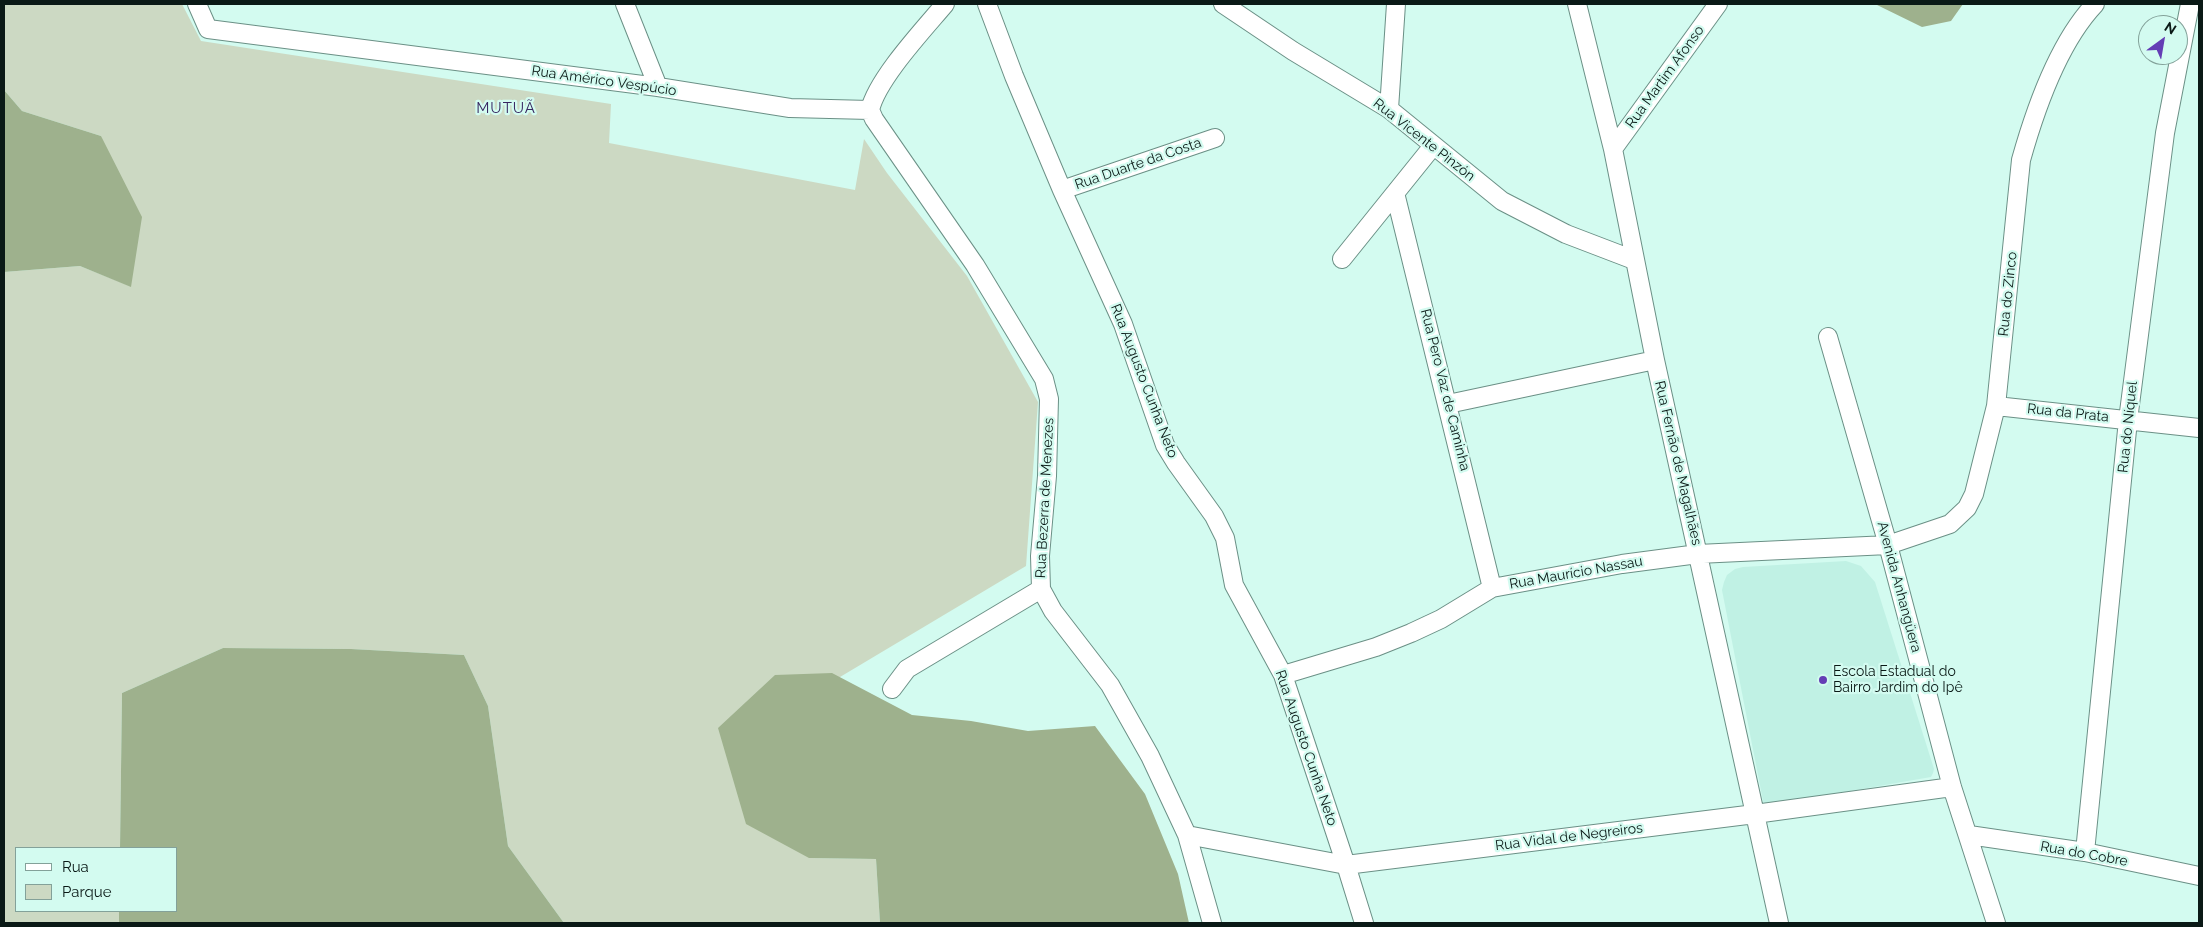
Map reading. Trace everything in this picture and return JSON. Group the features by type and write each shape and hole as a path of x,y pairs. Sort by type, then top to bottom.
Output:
{"street":[{"name":"Rua Américo Vespúcio","path":"197,4 208,29 658,87 790,108 870,110"},
{"path":"624,4 658,87"},
{"path":"870,110 872,100 907,48 945,4"},
{"name":"Rua Augusto Cunha Neto","path":"986,4 1062,190 1123,324 1166,444 1176,463 1214,516 1225,538 1234,585 1283,675 1364,923"},
{"name":"Rua Vicente Pinzón","path":"1223,4 1293,51 1389,109 1502,201 1566,234 1634,260"},
{"path":"1389,109 1396,4"},
{"name":"Rua Fernão de Magalhães","path":"1577,4 1613,150 1655,360 1779,923"},
{"name":"Rua Martim Afonso","path":"1613,150 1718,4"},
{"name":"Rua do Zinco","path":"1888,545 1950,524 1968,508 1974,494 1996,406 2021,160 2044,90 2070,37 2096,4"},
{"name":"Rua do Níquel","path":"2086,852 2128,420 2166,133 2190,4"},
{"name":"Rua Bezerra de Menezes","path":"870,110 874,119 975,265 1044,379 1049,399 1047,476 1040,556 1041,589 1053,611 1110,685 1150,756 1187,835 1212,923"},
{"name":"Rua Duarte da Costa","path":"1062,190 1215,138"},
{"path":"1342,259 1433,146"},
{"name":"Rua Pero Vaz de Caminha","path":"1395,192 1492,588"},
{"name":"Avenida Anhangüera","path":"1828,337 1888,545 1952,787 1996,923"},
{"path":"1448,404 1655,360"},
{"name":"Rua da Prata","path":"1996,406 2199,428"},
{"name":"Rua Maurício Nassau","path":"1283,675 1376,647 1411,633 1441,619 1492,588 1622,564 1698,554 1888,545"},
{"path":"892,688 907,669 1041,589"},
{"name":"Rua Vidal de Negreiros","path":"1187,835 1346,865 1755,814 1952,787"},
{"name":"Rua do Cobre","path":"1968,835 2086,852 2199,876"}],"shaded area":[{"path":"1875,4 1963,4 1951,21 1922,27"},
{"path":"4,90 22,111 101,136 142,217 131,287 80,266 4,272"},
{"name":"Escola Estadual do Bairro Jardim do Ipê","path":"1846,561 1861,566 1875,582 1934,769 1933,773 1931,777 1764,806 1722,590 1724,582 1727,575 1735,569 1743,567"},
{"path":"223,648 351,649 464,655 488,706 508,846 564,923 119,923 119,912 178,912 178,847 120,847 122,693"},
{"path":"832,673 912,715 971,721 1028,731 1095,726 1145,794 1178,874 1189,923 880,923 876,859 809,858 746,824 718,728 775,675"}],"green space":[{"path":"5,4 182,4 201,41 611,104 609,143 855,190 864,139 887,173 967,276 1038,402 1026,566 840,677 775,675 809,858 876,859 880,923 564,923 508,846 488,706 464,655 351,649 223,648 122,693 120,847 15,847 15,912 119,912 119,923 4,923 4,272 80,266 130,286 101,136 22,111 4,90"}],"place":[{"name":"Escola Estadual do Bairro Jardim do Ipê","path":"1823,680"}],"district":[{"name":"MUTUÃ","path":"506,108"}]}
